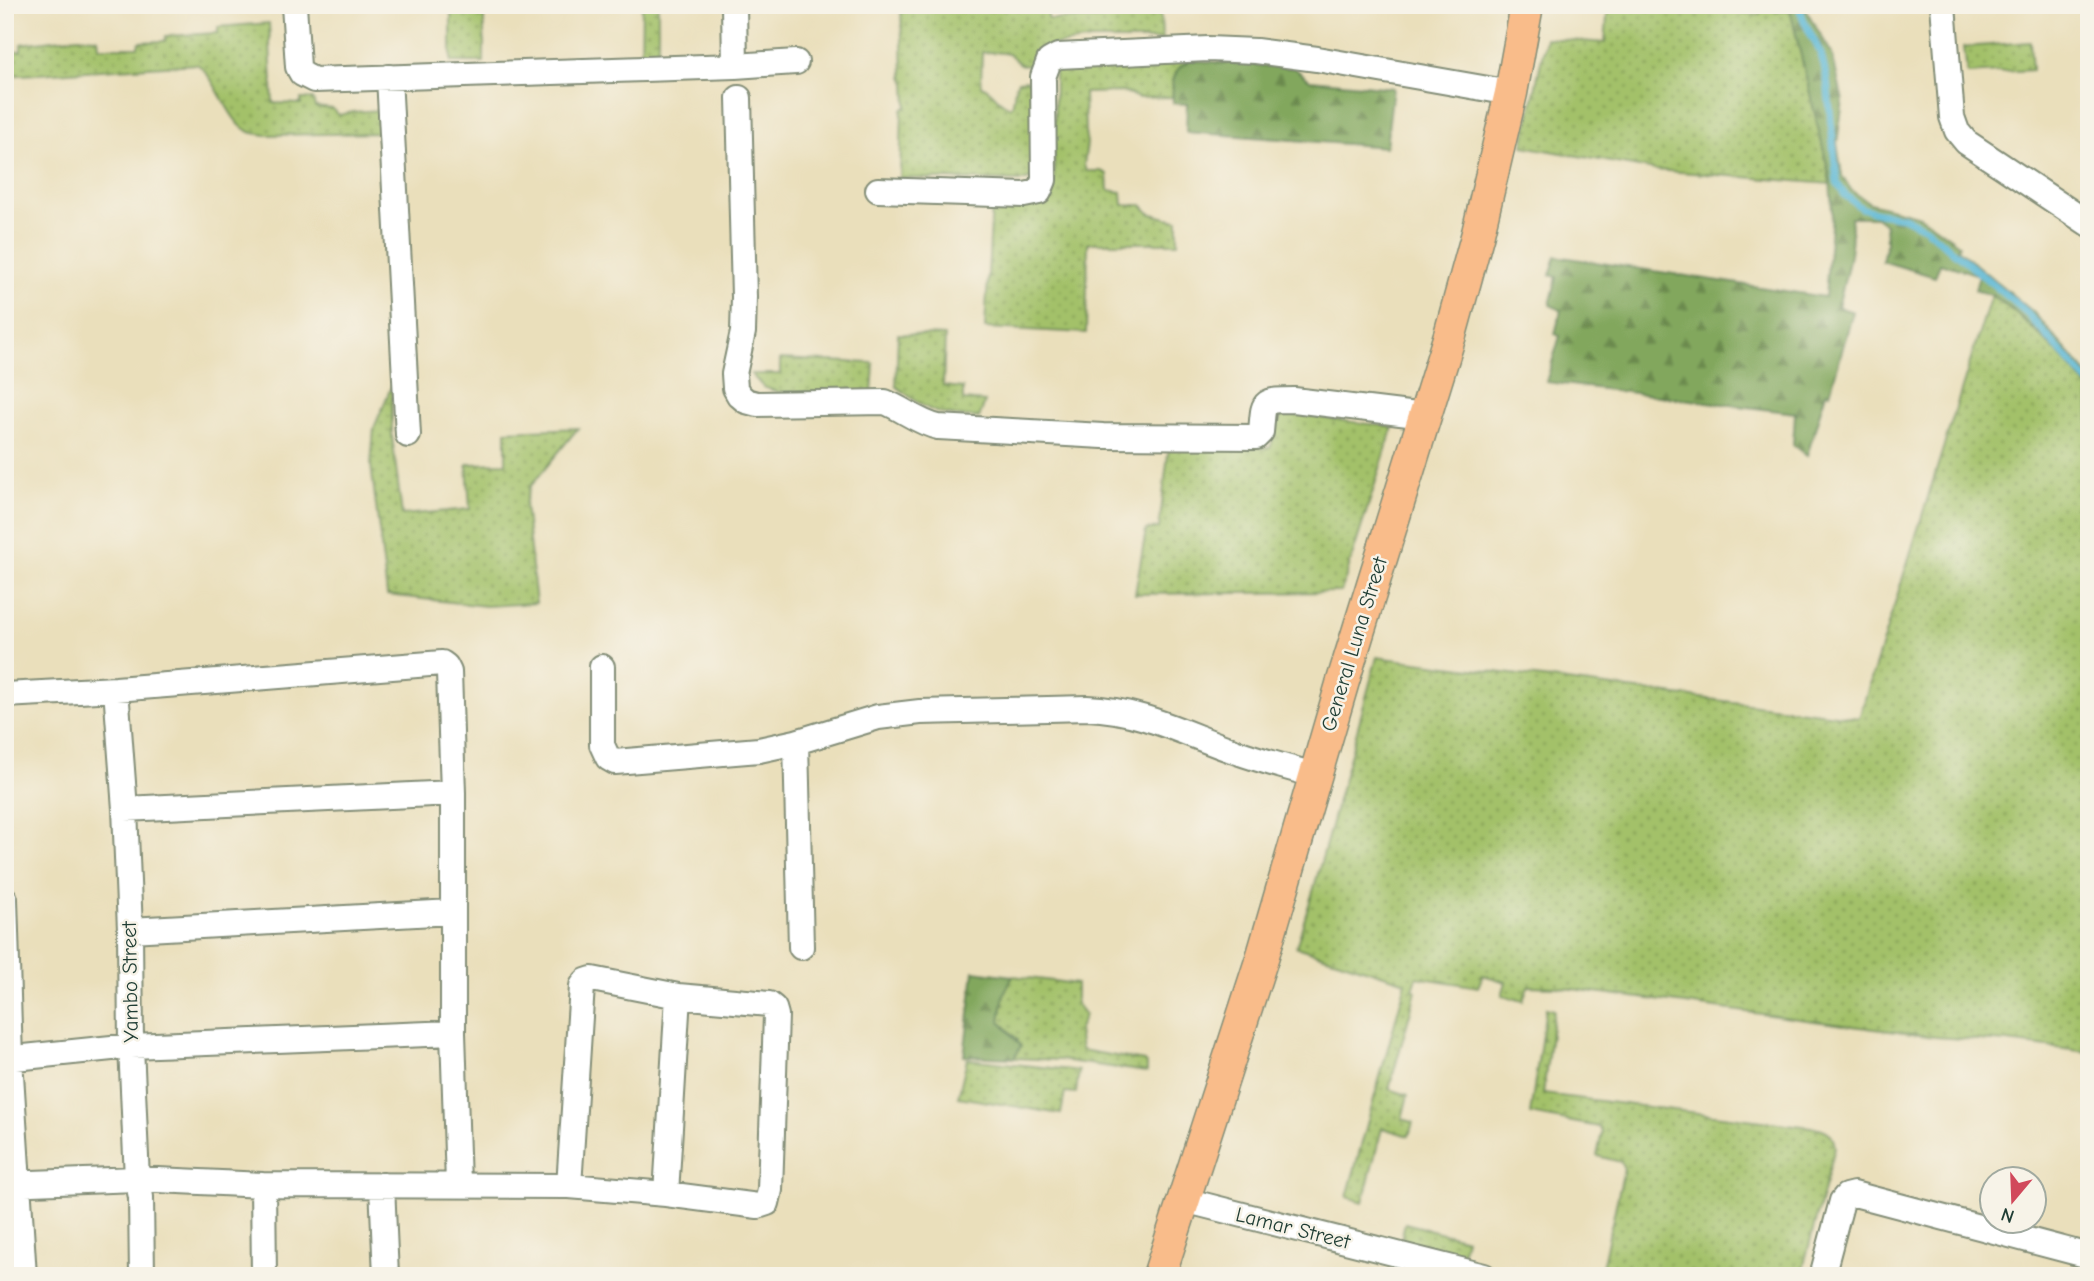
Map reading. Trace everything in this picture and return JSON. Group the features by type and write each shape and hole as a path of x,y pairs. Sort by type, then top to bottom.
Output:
{"main road":[{"name":"General Luna Street","path":"1159,1276 1267,944 1379,560 1450,335 1478,233 1511,93 1527,5"}],"street":[{"path":"294,5 296,63 302,74 310,79 796,62"},
{"path":"734,5 734,66"},
{"path":"1943,5 1952,117 1956,131 1966,142 2089,224"},
{"path":"878,190 1024,195 1039,192 1045,177 1044,73 1051,59 1058,56 1208,49 1256,51 1511,93"},
{"path":"389,77 408,435"},
{"path":"739,98 744,297 743,332 734,374 735,388 746,401 757,404 885,402 938,427 1103,436 1256,437 1261,432 1263,406 1267,401 1273,400 1294,400 1425,416"},
{"path":"5,695 117,689 442,663 446,666 449,672 453,793 453,1033 458,1184"},
{"path":"603,667 602,745 608,758 615,762 759,750 878,718 920,712 1006,708 1105,708 1147,717 1240,753 1315,775"},
{"name":"Yambo Street","path":"117,689 125,809 131,1046 137,1179 141,1197 142,1276"},
{"path":"796,742 801,947"},
{"path":"125,809 453,793"},
{"path":"5,899 11,1183 24,1276"},
{"path":"130,930 452,912"},
{"path":"11,1183 137,1179 263,1185 569,1186 666,1194 758,1206 767,1203 770,1190 776,1015 774,1008 769,1004 678,996 592,979 586,981 582,986 569,1186"},
{"path":"666,1194 678,996"},
{"path":"8,1059 131,1046 453,1033"},
{"path":"263,1185 264,1276"},
{"path":"382,1185 386,1276"},
{"path":"1822,1276 1842,1201 1846,1196 1854,1194 2089,1256"},
{"name":"Lamar Street","path":"1184,1199 1485,1276"}],"green space":[{"path":"451,5 462,5 463,10 484,10 484,62 451,62"},
{"path":"642,5 658,5 658,61 641,61"},
{"path":"901,5 1042,5 1042,10 1048,10 1048,19 1100,19 1104,14 1161,13 1162,40 1091,40 1048,46 1026,66 1007,54 982,52 981,86 1001,102 1011,107 1018,81 1027,80 1032,85 1033,178 1022,181 900,178 902,110 907,106 903,76"},
{"path":"1608,5 1760,14 1761,5 1774,5 1776,12 1790,9 1830,184 1655,170 1523,146 1546,38 1605,43"},
{"path":"1789,5 1803,5 1832,54 1843,101 1837,143 1842,176 1852,191 1870,203 1920,216 1959,244 1957,249 2033,312 2089,376 2089,390 2057,353 2015,312 1991,295 1975,290 1979,275 1940,263 1935,277 1882,261 1886,242 1885,224 1876,217 1851,217 1850,251 1838,307 1853,312 1830,393 1826,392 1807,456 1793,445 1795,413 1546,382 1560,336 1555,334 1561,310 1550,305 1557,277 1550,275 1556,256 1825,297 1832,213 1830,178"},
{"path":"269,23 273,103 301,104 301,99 313,99 315,107 333,109 339,115 380,110 383,133 267,135 250,132 236,121 211,80 197,64 5,76 5,52 21,51 21,44 78,37 98,38 99,47 138,47 139,42 165,41 166,36 218,33 218,27"},
{"path":"2030,42 2032,70 1967,74 1964,47"},
{"path":"1190,60 1172,80 1173,97 1138,98 1124,92 1084,93 1086,171 1101,171 1107,174 1108,190 1122,192 1123,205 1142,205 1150,213 1178,220 1178,243 1088,243 1086,333 985,328 992,204 1042,204 1050,200 1054,190 1055,66"},
{"path":"1190,60 1294,68 1310,80 1393,88 1386,147 1186,132 1187,104 1173,103 1173,90 1176,73"},
{"path":"1991,295 2043,339 2089,390 2089,1052 1935,1037 1557,987 1528,986 1523,1001 1502,995 1506,982 1483,975 1478,987 1417,977 1413,989 1416,991 1414,999 1389,1089 1408,1095 1402,1119 1413,1122 1409,1136 1382,1128 1363,1202 1347,1197 1406,982 1296,947 1377,657 1859,718"},
{"path":"898,334 945,336 943,386 963,388 963,400 985,402 979,418 934,411 896,386"},
{"path":"780,359 872,363 872,394 778,392 763,387 751,374 780,374"},
{"path":"392,385 392,436 402,515 470,509 467,464 506,463 506,431 578,428 530,487 525,504 536,603 486,606 387,595 371,465 374,428"},
{"path":"1282,413 1393,427 1341,592 1135,594 1146,530 1159,528 1169,446 1270,448"},
{"path":"974,971 1013,976 1004,993 1000,1021 1021,1046 1014,1058 964,1056"},
{"path":"1013,976 1076,984 1076,1003 1085,1015 1078,1031 1081,1050 1144,1061 1147,1072 1060,1060 1014,1058 1018,1052 1018,1040 1000,1021 1004,993"},
{"path":"1546,1008 1554,1010 1543,1094 1819,1128 1830,1134 1835,1147 1801,1276 1600,1276 1624,1169 1621,1162 1597,1156 1602,1132 1599,1127 1530,1114"},
{"path":"967,1059 1079,1071 1076,1093 1065,1092 1061,1114 958,1097"},
{"path":"1405,1223 1466,1239 1462,1254 1401,1239"}],"waterway":[{"path":"1798,5 1821,54 1827,80 1837,183 1845,195 1861,208 1903,217 1925,228 2024,310 2089,383"}]}
